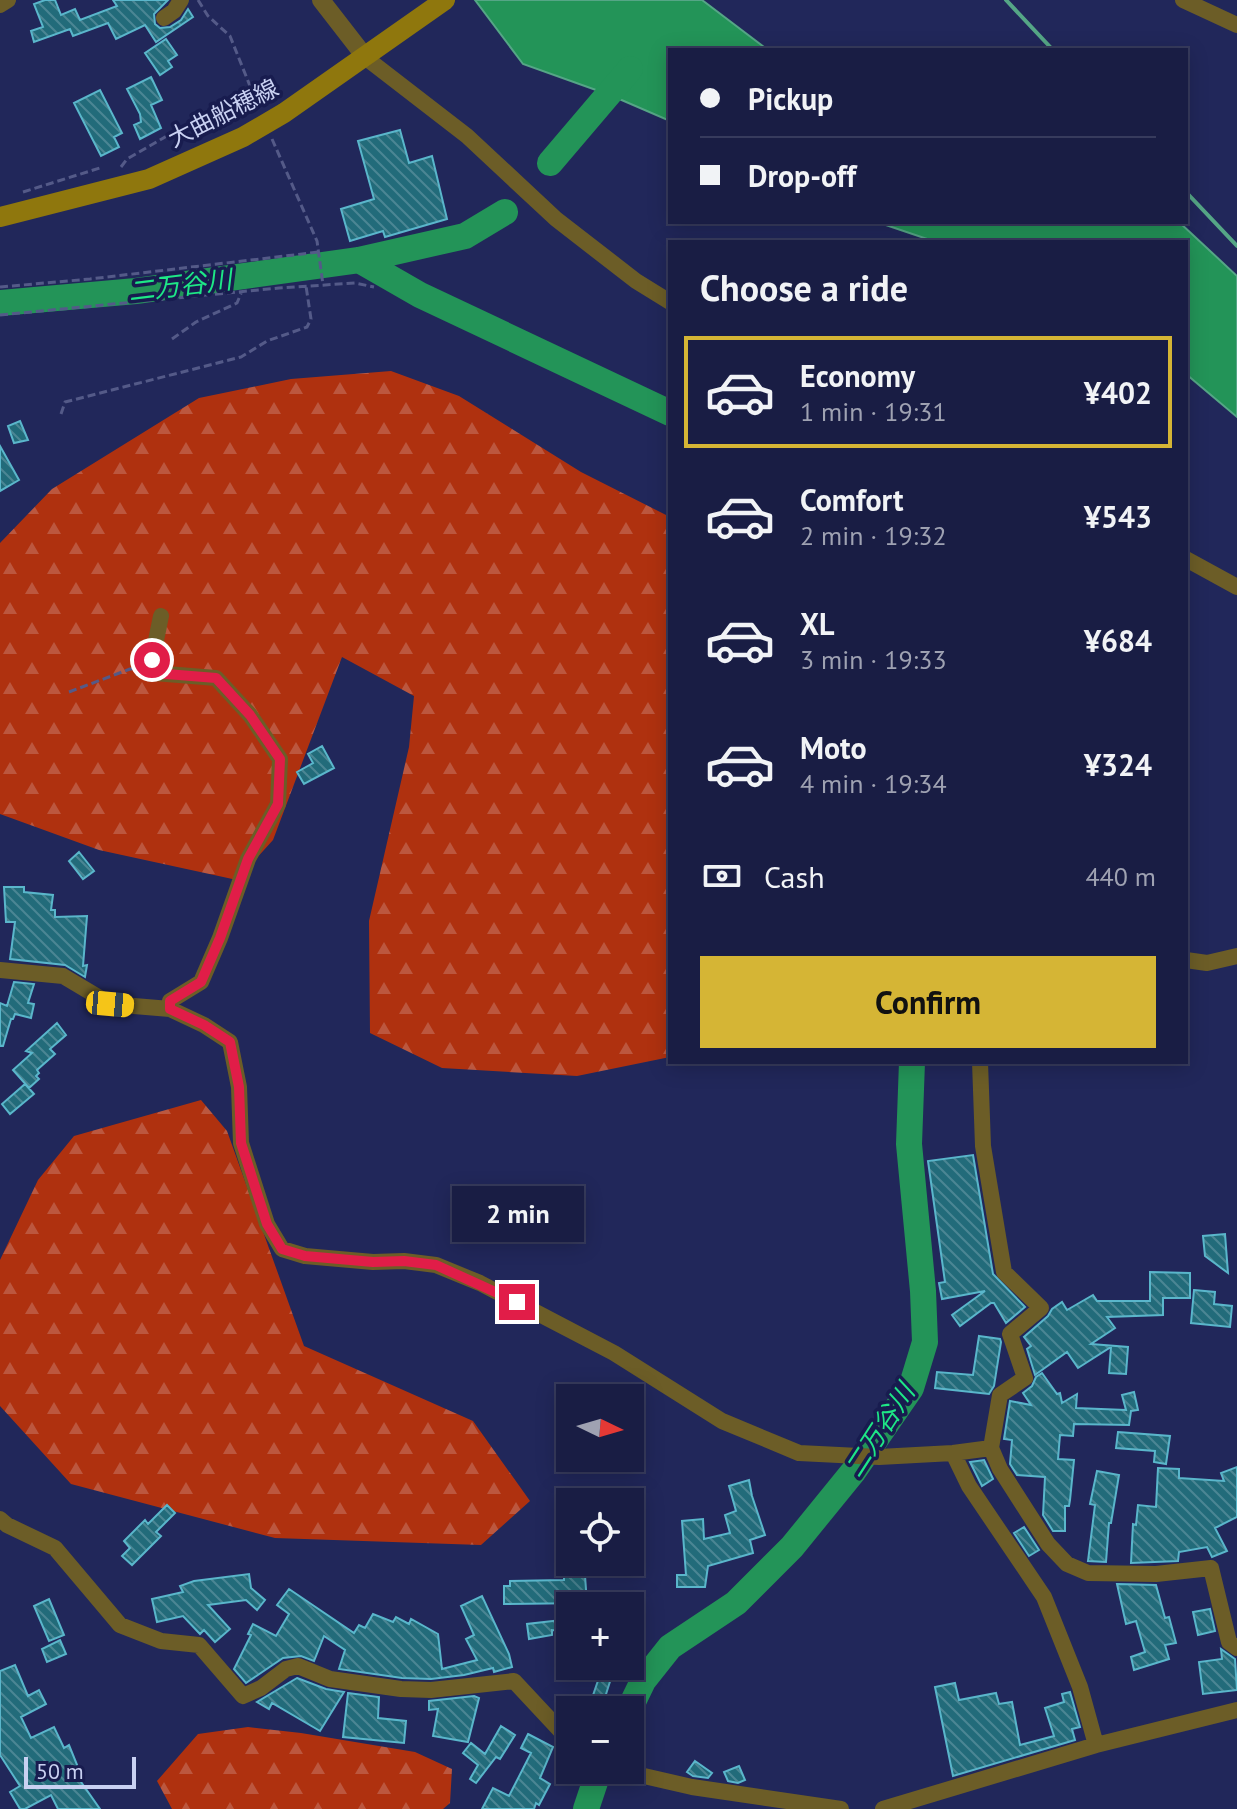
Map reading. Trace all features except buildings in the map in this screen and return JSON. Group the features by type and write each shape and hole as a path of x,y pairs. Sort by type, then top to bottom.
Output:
{"main road":[{"name":"大曲船穂線","path":"0,217 149,179 243,137 284,113 445,0"}],"street":[{"path":"0,5 8,0"},
{"path":"164,18 174,11 181,0"},
{"path":"321,0 373,52 556,219 636,281 668,301"},
{"path":"1183,0 1237,25"},
{"path":"1188,560 1237,587"},
{"path":"161,616 152,660 154,673 216,678 250,715 280,759 278,804 248,859 201,982 170,1001 170,1009"},
{"path":"1188,960 1207,963 1237,956"},
{"path":"0,970 63,976 110,1004 170,1009 230,1042 239,1087 241,1143 267,1224 282,1249 305,1256 436,1265 505,1295 524,1308 614,1353 722,1421 799,1453 879,1457 991,1448"},
{"path":"980,1064 983,1146 1004,1272 1041,1308 1010,1334 1025,1378 1000,1395 991,1448 1000,1469 1048,1544 1067,1564 1088,1573 1156,1574 1211,1568 1229,1642 1237,1648"},
{"path":"953,1453 969,1486 1044,1597 1080,1687 1096,1745"},
{"path":"0,1519 55,1548 120,1625 161,1641 199,1645 243,1696 261,1688 286,1669 298,1666 330,1679 401,1689 431,1690 514,1681 556,1726"},
{"path":"883,1809 1096,1745 1237,1710"},
{"path":"644,1776 692,1787 841,1809"}],"path":[{"path":"198,0 208,16 230,36 258,106"},
{"path":"119,186 121,168 127,159 250,88"},
{"path":"270,136 317,241 323,285"},
{"path":"13,194 103,167"},
{"path":"0,287 319,254"},
{"path":"0,315 306,286 355,283 374,287"},
{"path":"61,414 65,402 241,357 267,341 307,327 311,319 306,286"},
{"path":"172,339 196,322 237,303 242,291"},
{"path":"69,692 130,669 154,673"}],"green space":[{"path":"391,371 459,396 581,472 668,516 668,1057 577,1076 442,1068 370,1033 369,921 409,747 414,696 342,657 273,840 237,880 99,850 0,814 0,543 52,489 199,398 291,379"},
{"path":"201,1100 227,1131 304,1346 473,1421 530,1501 481,1545 275,1538 71,1484 0,1406 0,1260 38,1180 74,1136"},
{"path":"248,1727 415,1752 452,1769 450,1803 443,1809 172,1809 157,1781 198,1734"}],"shaded area":[{"path":"475,0 702,0 765,48 668,48 668,120 610,95 523,64"},
{"path":"883,224 1181,224 1237,276 1237,417 1188,376 1188,240 930,240"}],"waterway":[{"path":"1006,0 1051,48"},
{"name":"二万谷川","path":"550,163 630,69"},
{"path":"1188,194 1237,246"},
{"name":"二万谷川","path":"0,303 136,291 359,260 465,236 505,212"},
{"name":"二万谷川","path":"359,260 420,295 668,412"},
{"name":"二万谷川","path":"636,1696 643,1681 670,1647 736,1603 792,1547 853,1472 911,1388 925,1342 909,1144 912,1064"},
{"name":"二万谷川","path":"586,1809 594,1784"}],"route":[{"path":"152,660 154,673 216,678 250,715 280,759 278,804 248,859 201,982 170,1001 170,1009 230,1042 239,1087 241,1143 267,1224 282,1249 305,1256 436,1265 517,1302"}]}
